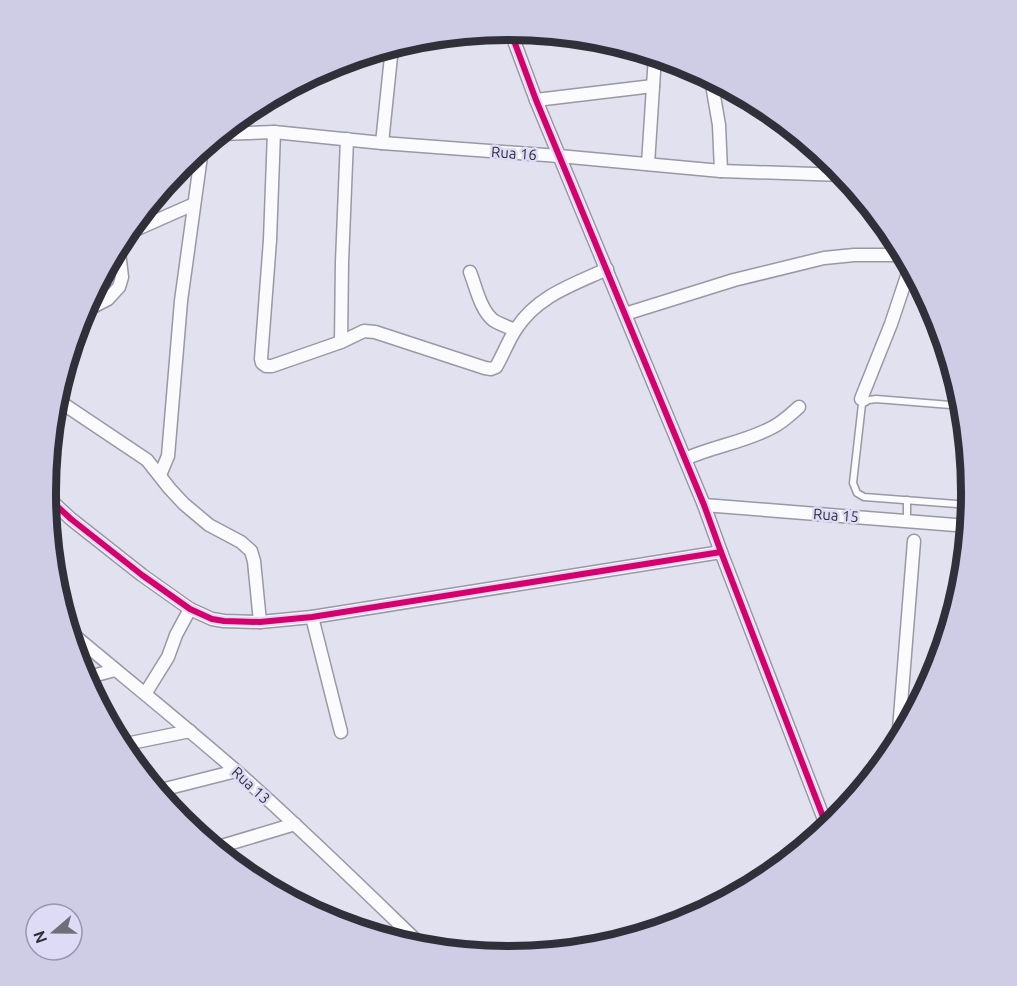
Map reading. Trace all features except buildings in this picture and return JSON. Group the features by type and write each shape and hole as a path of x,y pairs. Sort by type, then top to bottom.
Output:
{"street":[{"path":"514,40 536,100 704,505 823,817"},
{"path":"382,143 391,56"},
{"path":"648,164 655,65"},
{"path":"536,100 653,86"},
{"path":"713,89 719,125 721,171"},
{"path":"274,132 270,240 261,359 261,363 266,366 272,366 341,342 364,331 375,332 491,369 496,367 515,330 528,312 555,293 607,269"},
{"name":"Rua 16","path":"234,133 274,132 721,171 827,173"},
{"path":"341,342 346,139"},
{"path":"160,475 168,456 182,301 200,162"},
{"path":"144,226 194,204"},
{"path":"625,314 734,280 824,258 893,255"},
{"path":"97,304 108,299 119,287 122,277 120,262"},
{"path":"470,272 488,314 495,321 515,330"},
{"path":"861,399 906,278"},
{"path":"65,405 147,460 184,504 209,525 241,542 251,551 260,622"},
{"path":"685,459 766,430 783,421 799,407"},
{"name":"Rua 15","path":"704,505 960,525"},
{"path":"56,506 142,576 190,609 212,619 260,622 312,617 721,552"},
{"path":"900,719 915,541"},
{"path":"146,694 168,657 176,635 190,609"},
{"path":"312,617 341,732"},
{"name":"Rua 13","path":"81,641 236,771 410,935"},
{"path":"95,675 115,670"},
{"path":"132,744 190,731"},
{"path":"166,789 236,771"},
{"path":"225,845 295,825"}],"lane":[{"path":"952,405 876,399 862,404 853,483 857,493 864,497 961,504"},
{"path":"907,500 907,520"}],"cycle path":[{"path":"514,40 536,100 704,505 823,817"},
{"path":"56,506 142,575 190,609 212,619 224,621 260,622 312,617 721,552"}]}
